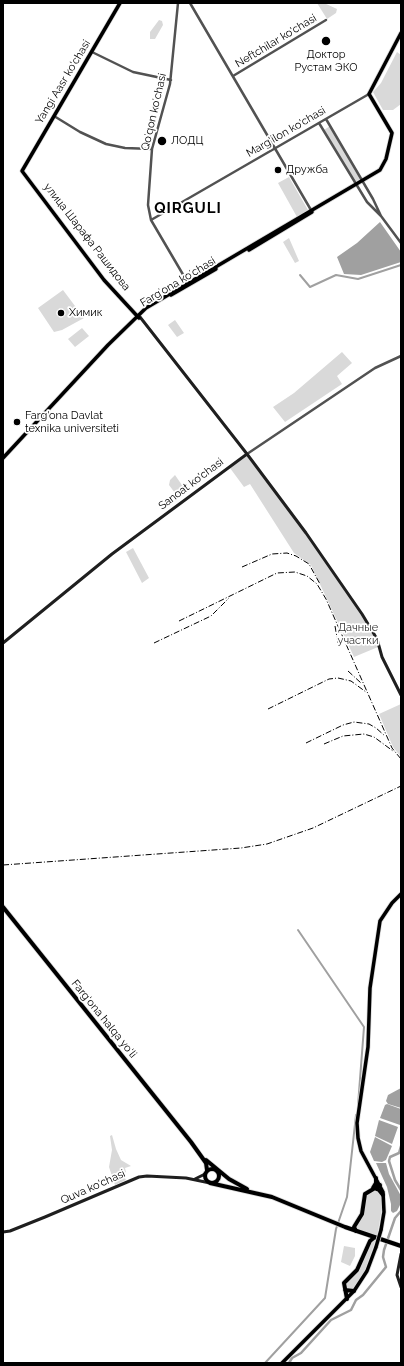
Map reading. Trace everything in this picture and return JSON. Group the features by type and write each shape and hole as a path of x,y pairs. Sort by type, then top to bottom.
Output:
{"highway":[{"name":"Farg‘ona halqa yo‘li","path":"3,907 191,1142 216,1170 237,1184 257,1193"},
{"name":"Farg‘ona halqa yo‘li","path":"191,1142 206,1163 206,1180 210,1183 257,1193 292,1204 345,1227 401,1246"},
{"path":"206,1172 212,1168 216,1170 219,1176 218,1180 214,1183 210,1183"},
{"path":"373,1188 376,1184 376,1178"},
{"path":"356,1231 354,1227 362,1212 364,1195 380,1185"},
{"path":"373,1188 379,1190 383,1195"},
{"path":"345,1227 356,1224"},
{"path":"362,1233 367,1240 367,1248"},
{"path":"347,1299 344,1282 357,1270 367,1248 375,1237"},
{"path":"345,1290 354,1291"},
{"path":"345,1290 350,1296"}],"main road":[{"name":"Yangi Aasr ko'chasi","path":"23,171 120,3"},
{"path":"370,93 401,33"},
{"name":"Fargʻona koʻchasi","path":"3,460 67,391 150,306 363,182 382,168 392,135 370,93"},
{"name":"улица Шарафа Рашидова","path":"23,171 113,289 139,316"},
{"path":"67,229 112,290 139,316 152,332 247,454 306,533 362,614 377,639 382,657 401,695"},
{"name":"Sanoat ko'chasi","path":"3,642 103,561 247,454"},
{"path":"282,1363 354,1291 367,1271 381,1230 384,1212 383,1195 380,1185 361,1151 357,1135 357,1123 368,1048 370,988 380,921 392,903 401,894"},
{"path":"194,1180 200,1178 206,1172"},
{"name":"Quva ko'chasi","path":"3,1232 10,1231 45,1218 135,1178 148,1176 194,1180"},
{"name":"Farg‘ona halqa yo‘li","path":"194,1180 210,1183"},
{"path":"401,1254 397,1275 401,1287"}],"street":[{"name":"Qoʻqon koʻchasi","path":"178,3 171,80 152,149 148,198 151,220 188,284"},
{"path":"190,3 312,212"},
{"name":"Neftchilar ko'chasi","path":"233,76 326,20"},
{"path":"92,52 133,72 171,80"},
{"name":"Marg'ilon ko'chasi","path":"151,220 370,93"},
{"path":"54,116 80,132 106,144 124,148 152,149"},
{"path":"326,119 374,200 381,216"},
{"path":"320,123 356,185 369,204 381,216 401,243"},
{"path":"369,204 374,200"},
{"name":"Sanoat ko'chasi","path":"247,454 375,368 401,356"}],"green space":[{"path":"317,3 324,3 337,9 336,13 327,19"},
{"path":"159,20 162,21 163,25 155,39 150,39 150,32"},
{"path":"397,52 401,55 401,104 393,110 383,110 373,92 381,83"},
{"path":"330,126 361,179 355,182 324,130"},
{"path":"289,177 308,210 297,217 278,183"},
{"path":"289,238 299,261 295,263 283,242"},
{"name":"Химик","path":"63,290 84,318 62,330 54,332 38,308"},
{"path":"175,320 184,333 177,337 168,325"},
{"path":"82,328 89,336 75,347 68,339"},
{"path":"342,352 352,363 337,376 342,384 285,422 273,407 294,393"},
{"name":"Дачные участки","path":"247,456 314,544 367,622 378,647 354,657 311,565 294,553 250,484 244,487 230,468"},
{"path":"175,475 186,491 178,497 169,485 170,480"},
{"path":"133,548 149,578 142,583 126,552"},
{"path":"401,704 401,757 393,747 379,714"},
{"path":"112,1135 121,1160 131,1166 125,1168 126,1172 123,1174 126,1180 115,1185 109,1167 112,1150 110,1136"},
{"path":"376,1190 381,1195 382,1208 377,1237 357,1230 356,1226 366,1194"},
{"path":"374,1239 376,1239 364,1273 352,1290 346,1289 345,1283 357,1273"},
{"path":"344,1246 355,1248 355,1256 350,1266 341,1262"}],"shaded area":[{"path":"380,222 401,252 401,262 361,275 344,274 337,257 357,243"},
{"path":"401,1088 401,1108 388,1104 386,1101 388,1095"},
{"path":"387,1104 401,1109 400,1125 380,1118 385,1105"},
{"path":"379,1120 398,1127 392,1144 375,1136"},
{"path":"375,1137 392,1146 386,1160 382,1162 374,1161 370,1152"},
{"path":"376,1163 386,1163 389,1174 401,1196 401,1203 397,1211 393,1213 391,1211 387,1187"}],"waterway":[{"path":"300,275 310,287 336,275 358,279 401,265"},
{"path":"298,930 364,1027 358,1105"},
{"path":"265,1363 325,1298 336,1229 347,1197 356,1115"},
{"path":"401,1146 399,1153 390,1157 389,1161 395,1180 401,1190"},
{"path":"289,1363 292,1358 301,1353 331,1320 351,1310 356,1300 363,1295 386,1267 383,1257 384,1250 395,1218 401,1211"}],"railway":[{"path":"242,567 272,554 287,553 296,556 309,564 320,584"},
{"path":"179,621 277,573 295,572 307,576 317,584 326,599 392,748 401,759"},
{"path":"154,643 211,616 229,598"},
{"path":"335,626 338,643"},
{"path":"348,671 361,683"},
{"path":"268,709 329,679 338,678 351,681 366,692"},
{"path":"306,743 343,725 354,722 369,724 385,736"},
{"path":"324,744 343,736 364,734 374,737 393,751"},
{"path":"3,865 241,848 267,844 313,828 401,786"}],"place":[{"name":"Доктор Рустам ЭКО","path":"326,41"},
{"name":"ЛОДЦ","path":"162,141"},
{"name":"Дружба","path":"278,170"},
{"name":"Химик","path":"61,313"},
{"name":"Farg'ona Davlat texnika universiteti","path":"17,422"}],"district":[{"name":"QIRGULI","path":"188,208"}]}
